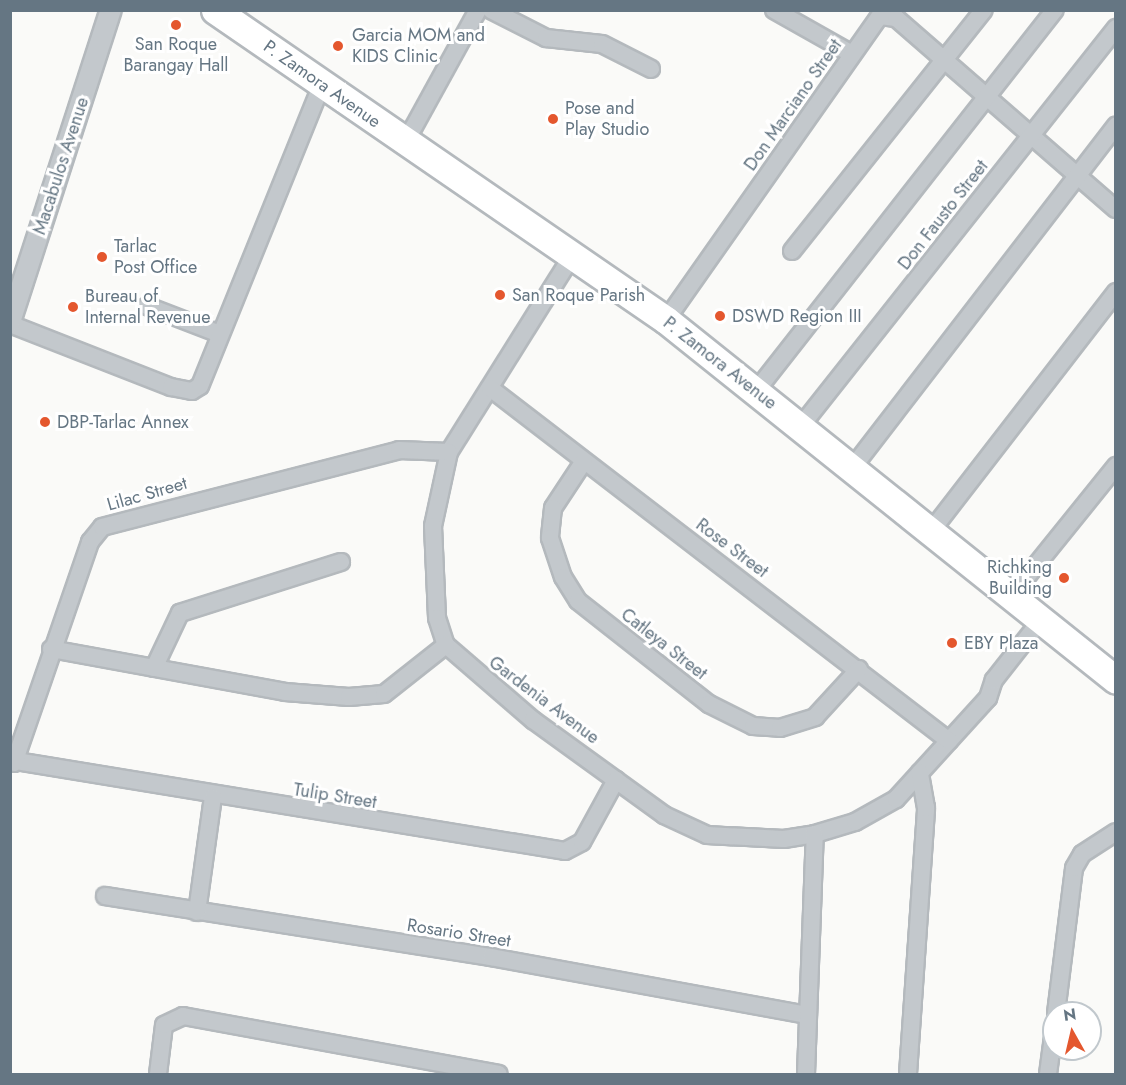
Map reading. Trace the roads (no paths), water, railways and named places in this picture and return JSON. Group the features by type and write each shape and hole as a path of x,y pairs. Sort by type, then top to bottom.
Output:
{"highway":[{"name":"P. Zamora Avenue","path":"215,10 666,320 932,530 1116,680"}],"street":[{"name":"Macabulos Avenue","path":"10,323 111,10"},
{"path":"406,141 478,10"},
{"path":"491,10 546,38 602,44 651,69"},
{"path":"774,10 852,54"},
{"path":"792,251 942,59 984,10"},
{"path":"756,391 1055,10"},
{"name":"Don Marciano Street","path":"666,320 880,16 896,18 1116,208"},
{"name":"Don Fausto Street","path":"801,426 1116,28"},
{"path":"10,323 192,391 200,386 322,84"},
{"path":"853,467 1116,125"},
{"path":"51,650 349,697 384,694 446,645 437,618 432,526 449,453 572,256"},
{"path":"932,530 1116,292"},
{"path":"147,306 220,334"},
{"name":"Rose Street","path":"490,388 859,669 949,741"},
{"name":"Lilac Street","path":"12,761 90,542 102,527 399,450 449,453"},
{"name":"Catleya Street","path":"584,461 552,508 550,538 563,577 578,601 709,704 753,726 780,728 815,717 859,669"},
{"path":"1012,595 1116,466"},
{"path":"154,668 180,613 341,562"},
{"name":"Gardenia Avenue","path":"446,645 616,780 664,815 707,835 784,839 815,834 855,822 896,799 949,741 980,701 979,689 994,680 1042,619"},
{"name":"Tulip Street","path":"12,761 213,797 565,851 582,842 616,780"},
{"path":"908,1074 926,808 920,773"},
{"path":"197,912 213,797"},
{"path":"1057,1001 1074,868 1082,854 1116,832"},
{"path":"806,1074 815,834"},
{"name":"Rosario Street","path":"105,896 491,957 807,1015"},
{"path":"158,1074 164,1025 183,1016 499,1074"}],"place":[{"name":"San Roque Barangay Hall","path":"176,25"},
{"name":"Garcia MOM and KIDS Clinic","path":"338,46"},
{"name":"Pose and Play Studio","path":"553,119"},
{"name":"Tarlac Post Office","path":"102,257"},
{"name":"San Roque Parish","path":"500,295"},
{"name":"Bureau of Internal Revenue","path":"73,307"},
{"name":"DSWD Region III","path":"720,316"},
{"name":"DBP-Tarlac Annex","path":"45,422"},
{"name":"Richking Building","path":"1064,578"},
{"name":"EBY Plaza","path":"952,643"}]}
